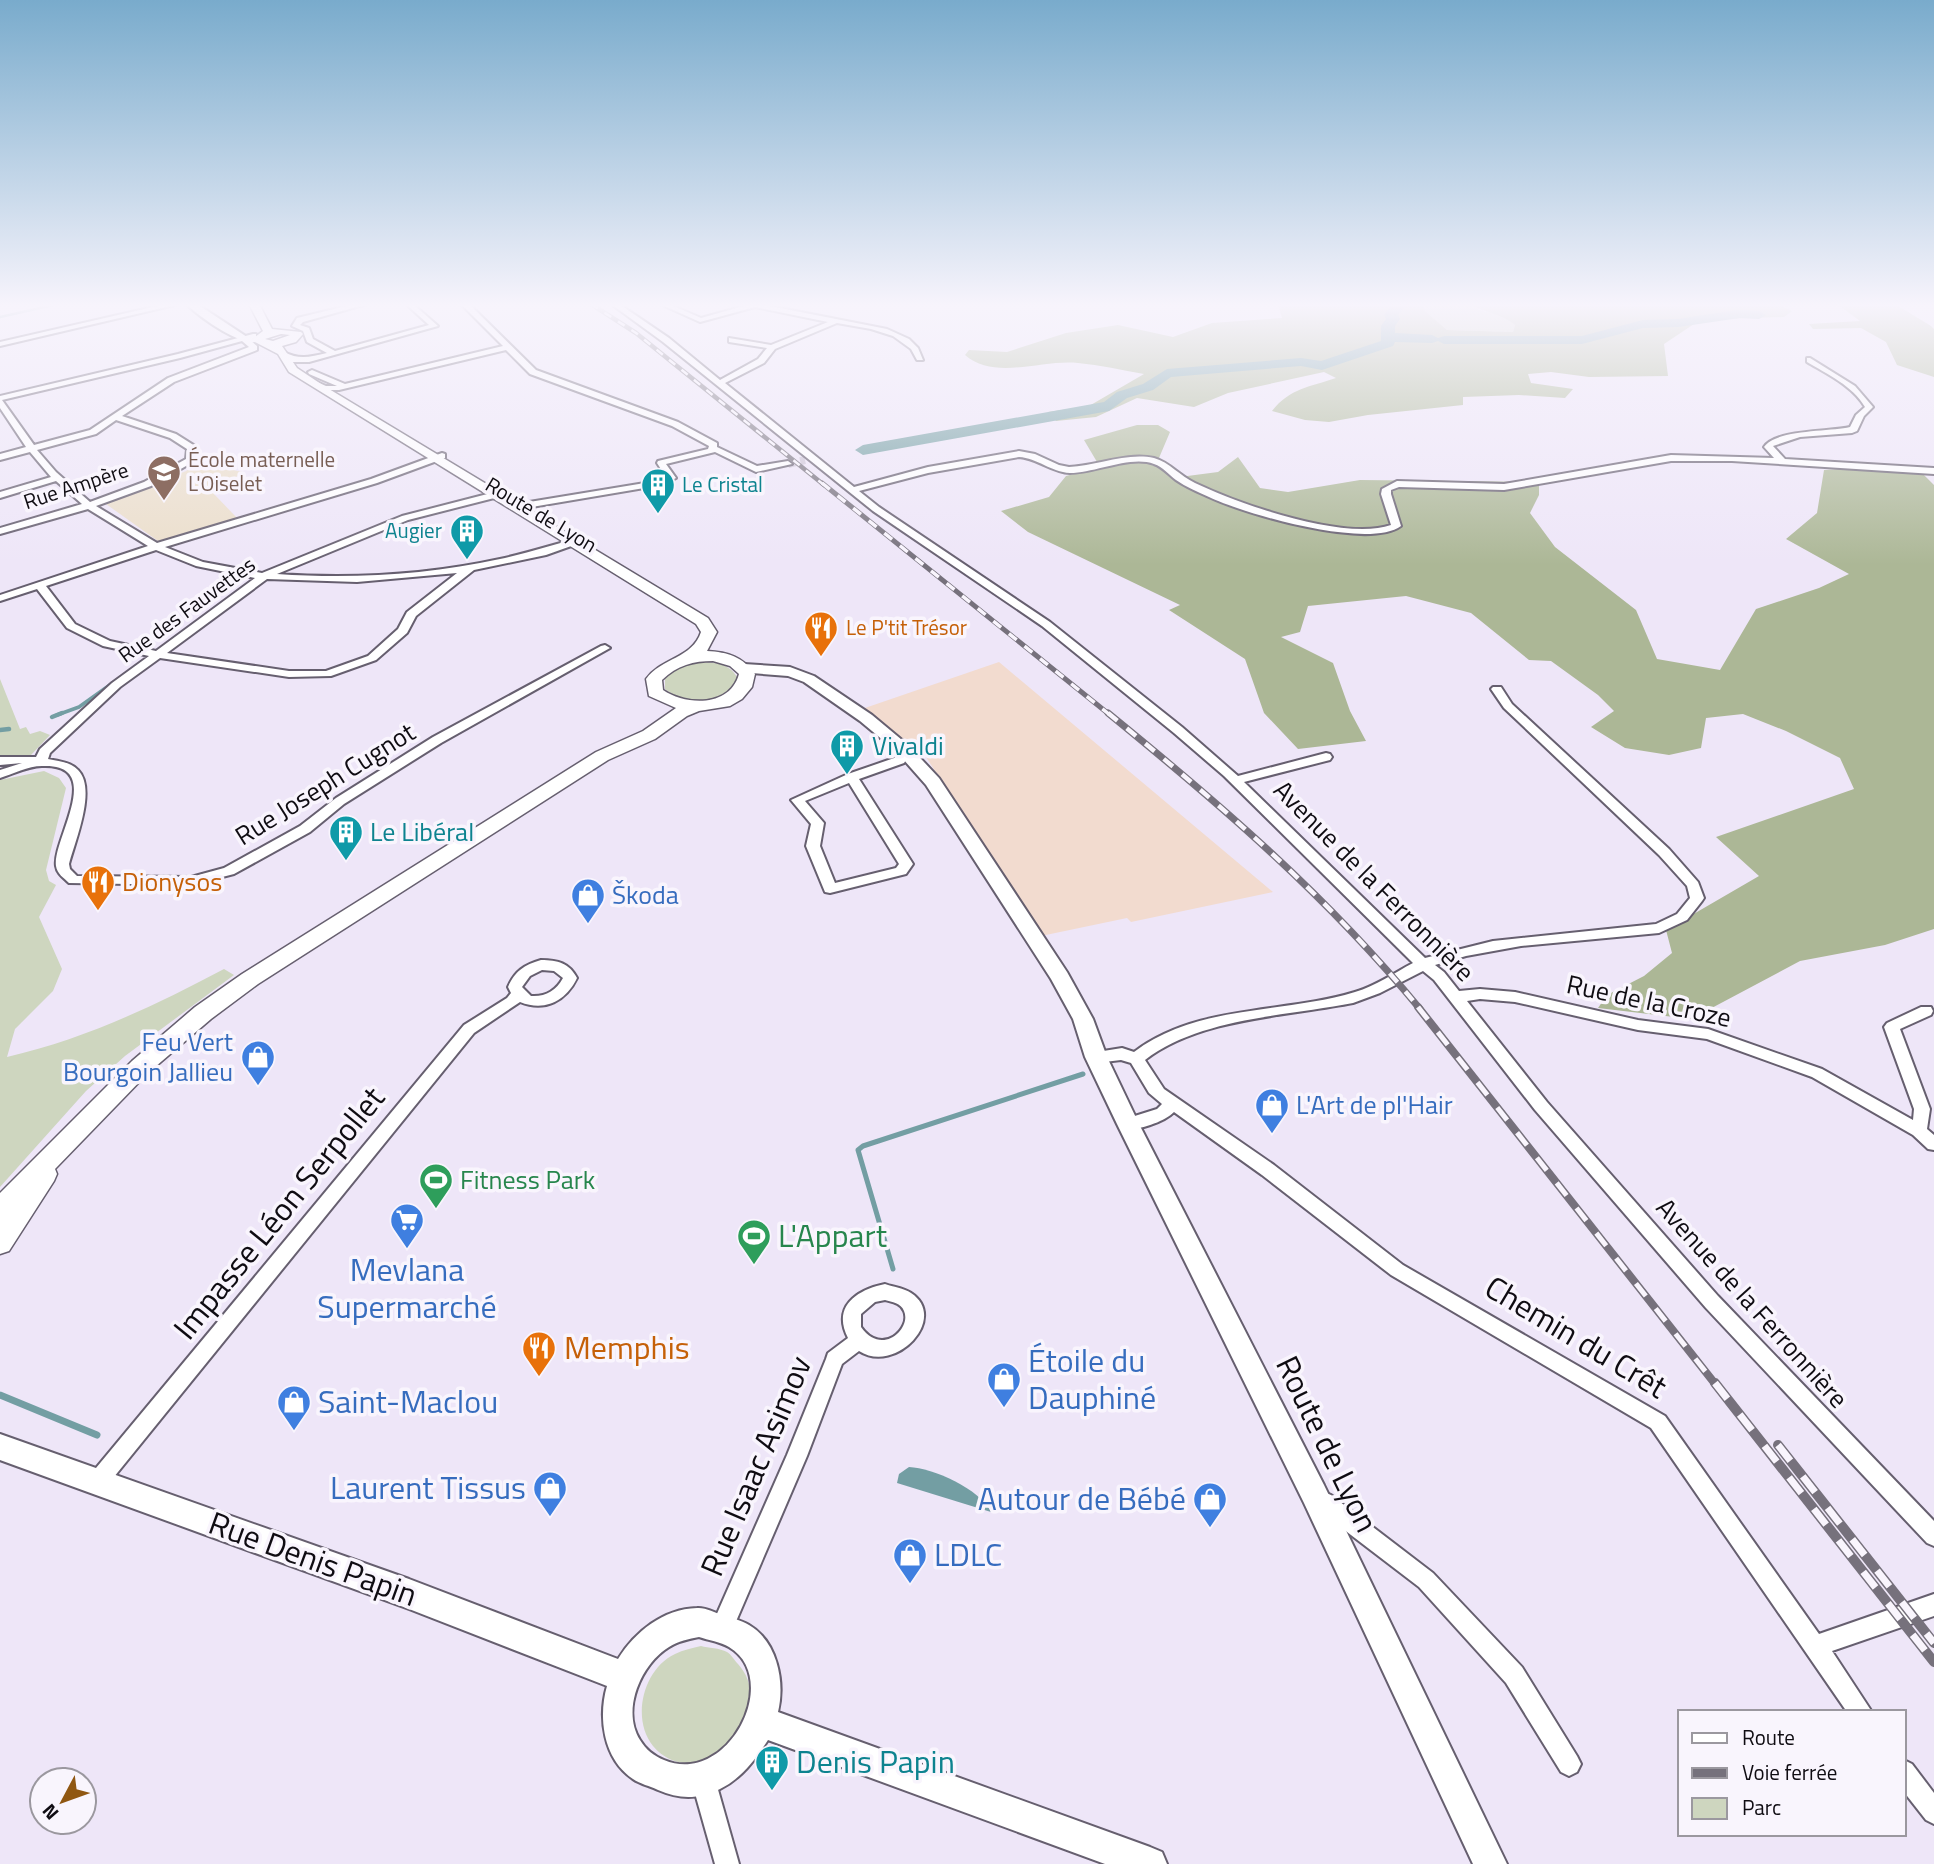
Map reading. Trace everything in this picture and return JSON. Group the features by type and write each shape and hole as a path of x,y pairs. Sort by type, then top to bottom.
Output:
{"main road":[{"path":"333,391 438,457"},
{"name":"Route de Lyon","path":"338,391 438,457 716,621 721,632 725,658"},
{"name":"Route de Lyon","path":"579,542 702,621 709,632 708,638 702,648 689,658"},
{"path":"689,658 725,658 744,668 790,672 809,679 866,718 918,764 933,782 1060,977 1083,1019 1097,1057 1070,1022 1025,945 922,785 900,761 856,722 793,680 773,680 744,687 719,703 695,706 661,698 655,692 654,679 667,666 689,658"},
{"path":"744,668 747,674 744,687"},
{"path":"0,1211 103,1102 203,1013 250,979 602,756 650,718 661,698"},
{"path":"602,756 649,735 681,712 695,706"},
{"name":"Route de Lyon","path":"1097,1057 1314,1494 1490,1864"},
{"path":"0,1243 64,1146"},
{"name":"Rue Denis Papin","path":"0,1447 409,1594 624,1677"},
{"path":"699,1622 723,1625 746,1639 762,1661 768,1691 762,1722 749,1747 728,1767 704,1779 678,1782 654,1776 634,1762 622,1740 617,1715 624,1677 651,1642 674,1628 699,1622"},
{"path":"762,1722 1150,1864"}],"street":[{"path":"38,391 0,400 32,449 57,478 89,503 156,547 220,569 310,580 423,574 471,567 579,542"},
{"path":"0,457 93,432 154,391"},
{"path":"585,391 675,424 714,445 712,450"},
{"name":"Avenue de la Ferronnière","path":"726,391 851,490 1046,624 1178,730 1236,781 1409,953 1439,976 1541,1106 1704,1292 1934,1536"},
{"path":"1782,461 1768,447 1770,444 1799,435 1854,429 1860,415 1869,407 1856,391"},
{"name":"Rue Ampère","path":"0,531 171,473 190,460 192,448 173,436 115,417"},
{"path":"519,506 659,483 671,478 661,463 712,450 756,469 788,464"},
{"path":"851,490 928,470 1019,454 1027,454 1052,468 1067,470 1147,459 1160,463 1181,480 1244,508 1305,523 1374,532 1389,531 1396,526 1386,494 1387,489 1397,484 1504,487 1671,458 1782,461 1833,467 1868,466 1934,471"},
{"path":"0,598 374,481 438,457"},
{"path":"0,495 57,478"},
{"name":"Rue des Fauvettes","path":"41,762 44,752 116,685 266,575 405,518 499,494"},
{"path":"40,586 71,626 107,644 289,674 327,674 372,658 403,631 411,614 471,567"},
{"name":"Rue Joseph Cugnot","path":"0,761 41,762 72,770 80,784 81,792 62,864 68,876 89,881 177,881 205,878 229,871 305,830 340,802 437,740 605,649"},
{"path":"1097,1057 1122,1054 1136,1059 1155,1043 1211,1025 1355,998 1437,959 1508,942 1660,928 1682,918 1697,898 1693,885 1664,852 1535,733 1508,706 1497,689"},
{"path":"1236,781 1326,757"},
{"path":"852,777 906,864 901,871 830,889 813,846 818,823 797,800 852,777 900,761"},
{"path":"0,774 41,762"},
{"name":"Rue de la Croze","path":"1455,997 1480,994 1515,997 1638,1025 1707,1034 1817,1073 1920,1131 1934,1144"},
{"name":"Impasse Léon Serpollet","path":"98,1481 469,1029 512,1002 518,995"},
{"path":"1920,1131 1922,1109 1892,1027 1926,1011"},
{"name":"Chemin du Crêt","path":"1136,1059 1146,1079 1173,1104 1268,1170 1397,1270 1658,1422 1860,1710"},
{"path":"1128,1124 1162,1114 1173,1104"},
{"name":"Rue Isaac Asimov","path":"723,1625 797,1455 835,1359 859,1340"},
{"path":"1314,1494 1426,1580 1514,1675 1569,1764"},
{"path":"1815,1646 1934,1605"},
{"path":"1906,1775 1934,1812"},
{"path":"704,1779 727,1864"}],"shaded area":[{"path":"1115,391 1237,391 1194,407 1137,398 1096,417 1056,421 1048,412 1089,406"},
{"path":"1571,391 1565,398 1519,395 1463,397 1463,405 1329,422 1305,420 1272,411 1293,393"},
{"path":"1137,425 1158,425 1170,432 1156,465 1172,478 1218,472 1238,457 1260,488 1288,492 1360,480 1539,482 1539,495 1530,513 1555,547 1636,610 1657,659 1720,670 1756,609 1819,588 1849,574 1786,539 1817,513 1824,470 1870,467 1921,472 1934,485 1934,929 1885,945 1800,961 1691,1019 1598,1008 1607,995 1644,976 1672,953 1666,930 1759,876 1716,837 1854,789 1840,758 1786,731 1743,714 1706,718 1701,748 1669,755 1625,748 1591,727 1614,711 1598,695 1551,661 1529,660 1471,613 1406,596 1308,606 1300,632 1281,637 1333,663 1350,711 1366,741 1298,749 1264,713 1245,659 1169,610 1180,605 1028,532 1001,511 1049,497 1066,476 1100,467 1084,440"},
{"name":"École maternelle L'Oiselet","path":"197,463 243,472 214,494 237,518 158,541 106,504 186,471"},
{"path":"999,662 1273,892 1131,922 1127,918 1041,936 926,757 862,709"},
{"path":"909,1467 930,1471 955,1481 977,1495 991,1512 897,1483 899,1474"}],"green space":[{"path":"703,662 723,665 737,677 725,694 716,698 694,700 673,695 665,689 665,679 673,672 687,665"},
{"path":"0,679 20,729 26,727 30,734 40,731 50,735 31,755 0,758"},
{"path":"44,771 59,778 66,788 46,870 49,881 56,885 39,917 62,969 53,991 15,1029 7,1057 64,1041 119,1020 224,969 234,975 125,1056 86,1091 0,1187 0,780"},
{"path":"701,1646 724,1651 738,1664 749,1684 750,1705 743,1725 729,1743 712,1756 692,1763 672,1760 653,1746 646,1735 642,1709 644,1696 648,1683 664,1661 678,1653"}],"waterway":[{"path":"863,450 1109,406 1122,395 1135,391"},
{"path":"57,715 79,707 114,682"},
{"path":"57,715 62,713"},
{"path":"52,717 57,715"},
{"path":"0,730 9,729"},
{"path":"893,1269 858,1150 863,1146 1083,1074"},
{"path":"0,1395 97,1435"}],"tunnel":[{"path":"788,464 805,460"}],"railway":[{"path":"708,391 824,485"},
{"path":"822,483 1110,715"},
{"path":"1108,713 1272,853 1348,928 1420,1009"},
{"path":"1418,1007 1716,1385"},
{"path":"1715,1383 1934,1662"},
{"path":"1778,1445 1934,1643"}],"place":[{"name":"École maternelle L'Oiselet","path":"164,502"},
{"name":"Le Cristal","path":"658,515"},
{"name":"Augier","path":"467,561"},
{"name":"Le P'tit Trésor","path":"821,658"},
{"name":"Vivaldi","path":"847,776"},
{"name":"Le Libéral","path":"346,862"},
{"name":"Dionysos","path":"98,912"},
{"name":"Škoda","path":"588,925"},
{"name":"Feu Vert Bourgoin Jallieu","path":"258,1087"},
{"name":"L'Art de pl'Hair","path":"1272,1135"},
{"name":"Fitness Park","path":"436,1210"},
{"name":"Mevlana Supermarché","path":"407,1250"},
{"name":"L'Appart","path":"754,1266"},
{"name":"Memphis","path":"539,1378"},
{"name":"Étoile du Dauphiné","path":"1004,1409"},
{"name":"Saint-Maclou","path":"294,1432"},
{"name":"Laurent Tissus","path":"550,1518"},
{"name":"Autour de Bébé","path":"1210,1529"},
{"name":"LDLC","path":"910,1585"},
{"name":"Denis Papin","path":"772,1792"}]}
